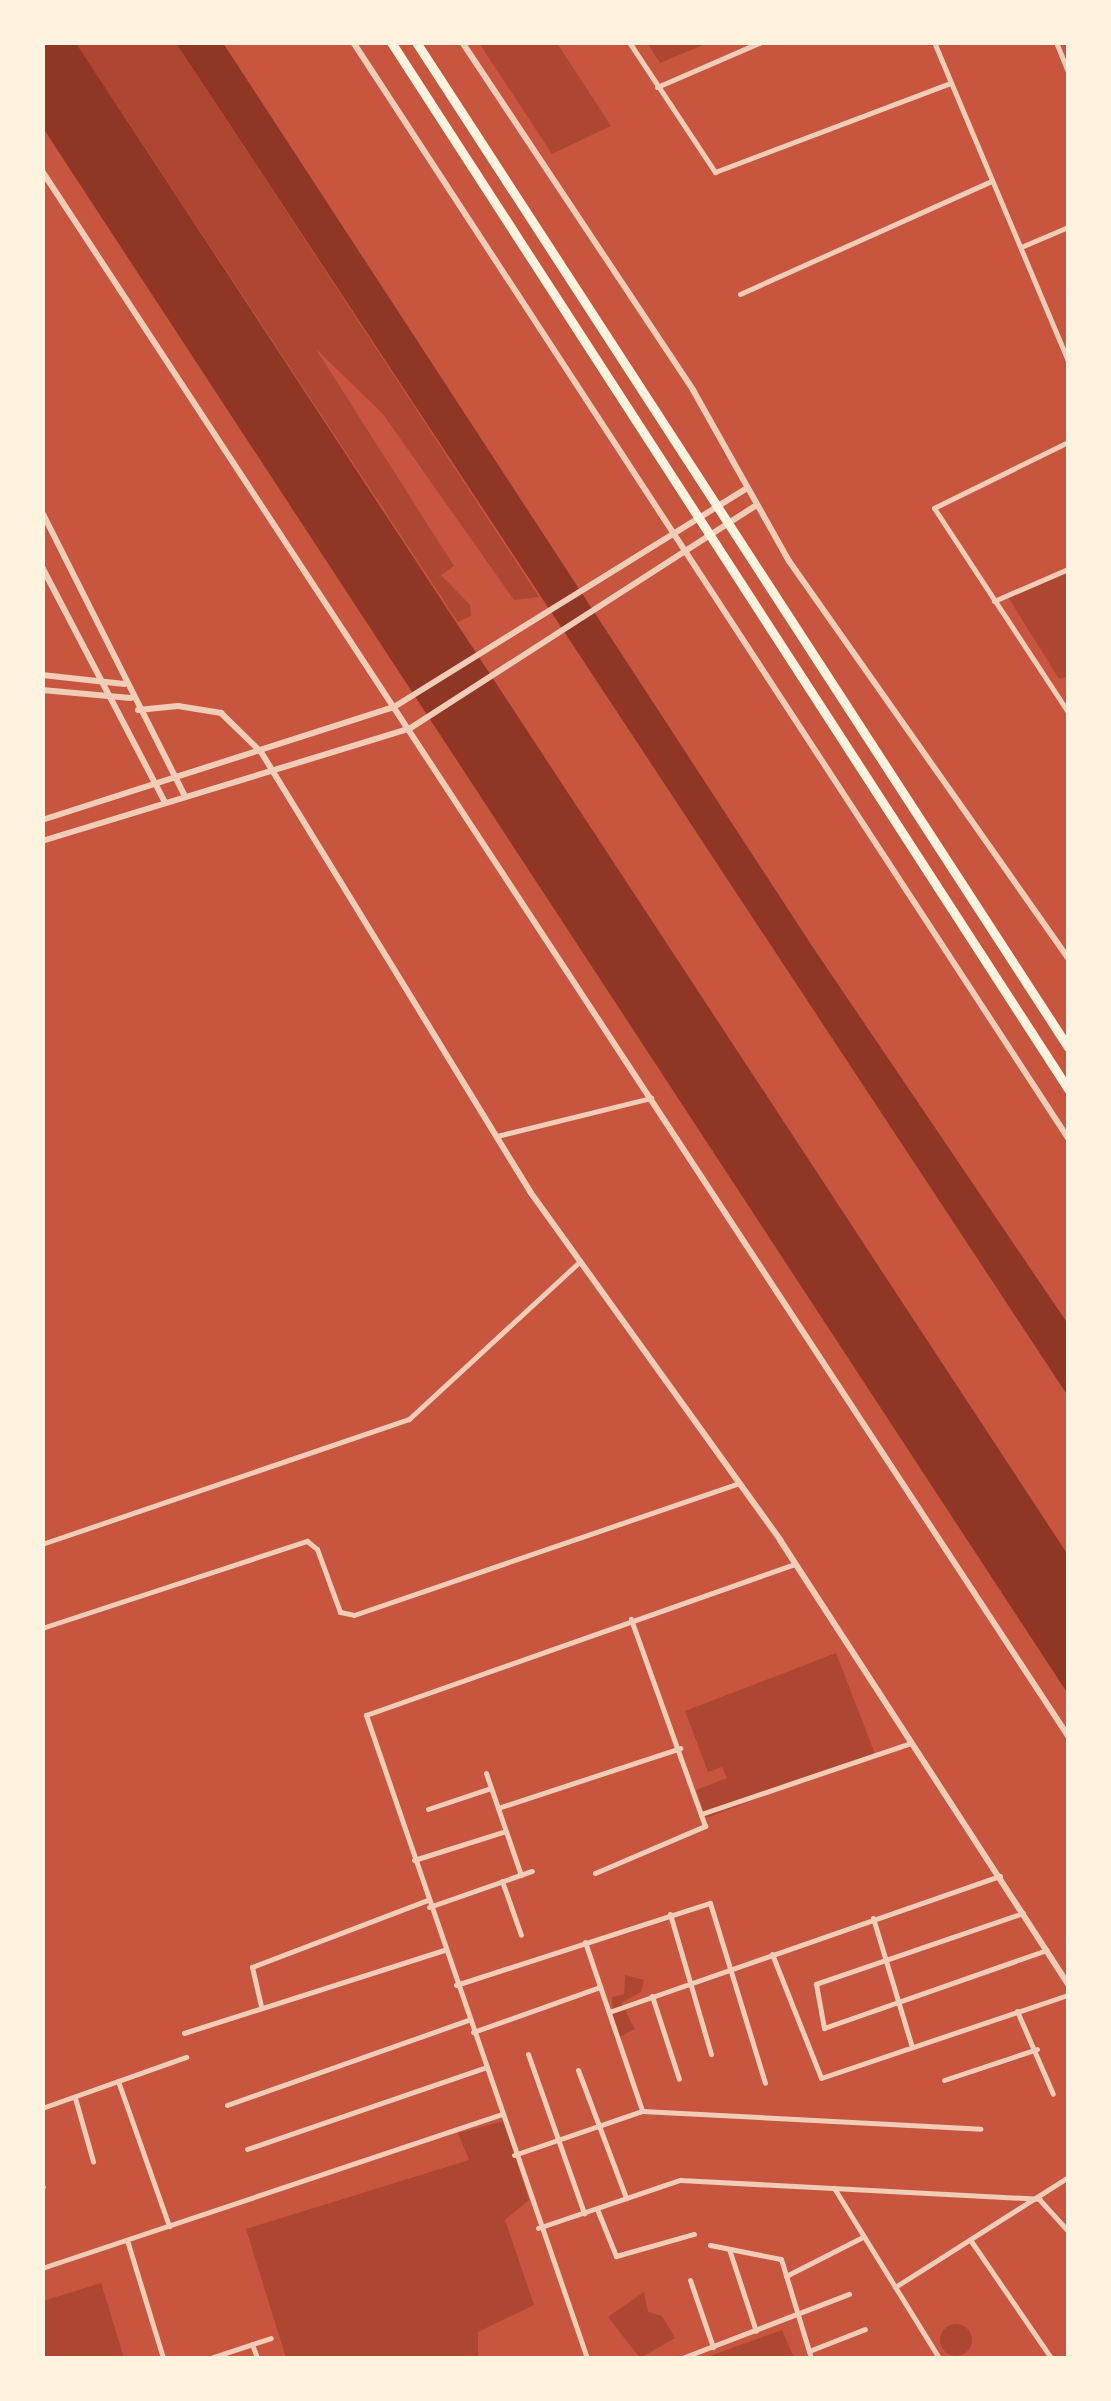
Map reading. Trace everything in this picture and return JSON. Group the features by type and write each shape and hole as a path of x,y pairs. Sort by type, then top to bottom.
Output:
{"highway":[{"path":"391,42 1068,1089"},
{"path":"416,42 1068,1047"}],"street":[{"path":"353,42 683,555 1068,1138"},
{"path":"462,42 693,390 745,489 1068,958"},
{"path":"629,42 715,172 951,83"},
{"path":"657,87 761,42"},
{"path":"934,42 1068,360"},
{"path":"1056,42 1068,72"},
{"path":"42,171 1068,1736"},
{"path":"740,294 992,180"},
{"path":"1021,247 1068,227"},
{"path":"1068,442 935,504 1068,712"},
{"path":"42,820 394,707 745,489"},
{"path":"42,841 409,728 756,505"},
{"path":"42,512 184,796"},
{"path":"42,567 165,802"},
{"path":"994,601 1068,569"},
{"path":"42,676 125,684"},
{"path":"42,690 132,698"},
{"path":"1060,698 1068,694"},
{"path":"138,710 178,706 221,712 261,752 498,1136 580,1261 795,1564 1068,1984"},
{"path":"498,1136 651,1098"},
{"path":"42,1544 409,1420 580,1261"},
{"path":"42,1628 307,1541 317,1549 340,1612 354,1616 739,1483"},
{"path":"578,2358 587,2357 538,2228 366,1715 795,1564"},
{"path":"595,1872 699,1833 701,1814 631,1619"},
{"path":"701,1814 911,1742"},
{"path":"498,1808 680,1748"},
{"path":"486,1773 522,1874"},
{"path":"428,1810 491,1788"},
{"path":"414,1860 506,1831"},
{"path":"261,2006 252,1967 532,1871"},
{"path":"608,2012 1000,1876"},
{"path":"502,1881 521,1935"},
{"path":"456,1985 710,1903 765,2083"},
{"path":"1024,1913 813,1987 824,2028 1047,1950"},
{"path":"670,1914 712,2054"},
{"path":"873,1918 911,2045"},
{"path":"585,1942 642,2111"},
{"path":"184,2033 444,1950"},
{"path":"772,1953 817,2078 1068,1995"},
{"path":"473,2032 600,1987"},
{"path":"652,1996 680,2079"},
{"path":"1018,2011 1037,2048 1053,2094"},
{"path":"227,2105 469,2020"},
{"path":"944,2080 1037,2048"},
{"path":"528,2054 584,2213"},
{"path":"42,2108 186,2058"},
{"path":"247,2149 486,2067"},
{"path":"578,2070 626,2200"},
{"path":"118,2081 169,2226"},
{"path":"75,2098 93,2161"},
{"path":"514,2155 642,2111 982,2129"},
{"path":"42,2268 501,2114"},
{"path":"895,2286 972,2242 1068,2178"},
{"path":"538,2228 671,2181 1038,2199 1068,2231"},
{"path":"834,2188 939,2358"},
{"path":"597,2209 616,2256 694,2234"},
{"path":"786,2276 864,2236"},
{"path":"126,2240 163,2358"},
{"path":"972,2242 1051,2358"},
{"path":"710,2246 776,2256 810,2355 864,2329"},
{"path":"730,2248 756,2332"},
{"path":"690,2280 713,2348"},
{"path":"682,2358 850,2294"},
{"path":"210,2358 270,2338"},
{"path":"252,2344 257,2358"}],"shaded area":[{"path":"43,43 76,43 1068,1555 1068,1694 43,128"},
{"path":"76,43 176,43 539,597 514,600 383,414 316,349 454,566 441,575 470,605 471,616 458,622"},
{"path":"176,43 223,43 812,946 1068,1324 1068,1396"},
{"path":"479,43 557,43 611,126 552,154"},
{"path":"647,43 708,43 660,63"},
{"path":"1068,572 1068,676 1059,679 1008,597"},
{"path":"836,1653 875,1754 706,1818 696,1790 727,1778 722,1767 708,1772 685,1711"},
{"path":"625,1975 644,1980 641,1992 621,2003 635,2029 614,2040 612,1997 624,1994"},
{"path":"504,2121 529,2200 505,2220 534,2305 478,2332 478,2358 286,2358 246,2229 469,2160 458,2133"},
{"path":"101,2283 124,2358 43,2358 43,2301"},
{"path":"644,2292 648,2312 662,2316 675,2338 640,2358 608,2317"},
{"path":"956,2324 967,2329 972,2340 967,2351 956,2356 945,2351 940,2340 945,2329"},
{"path":"782,2330 794,2358 704,2358"}]}
